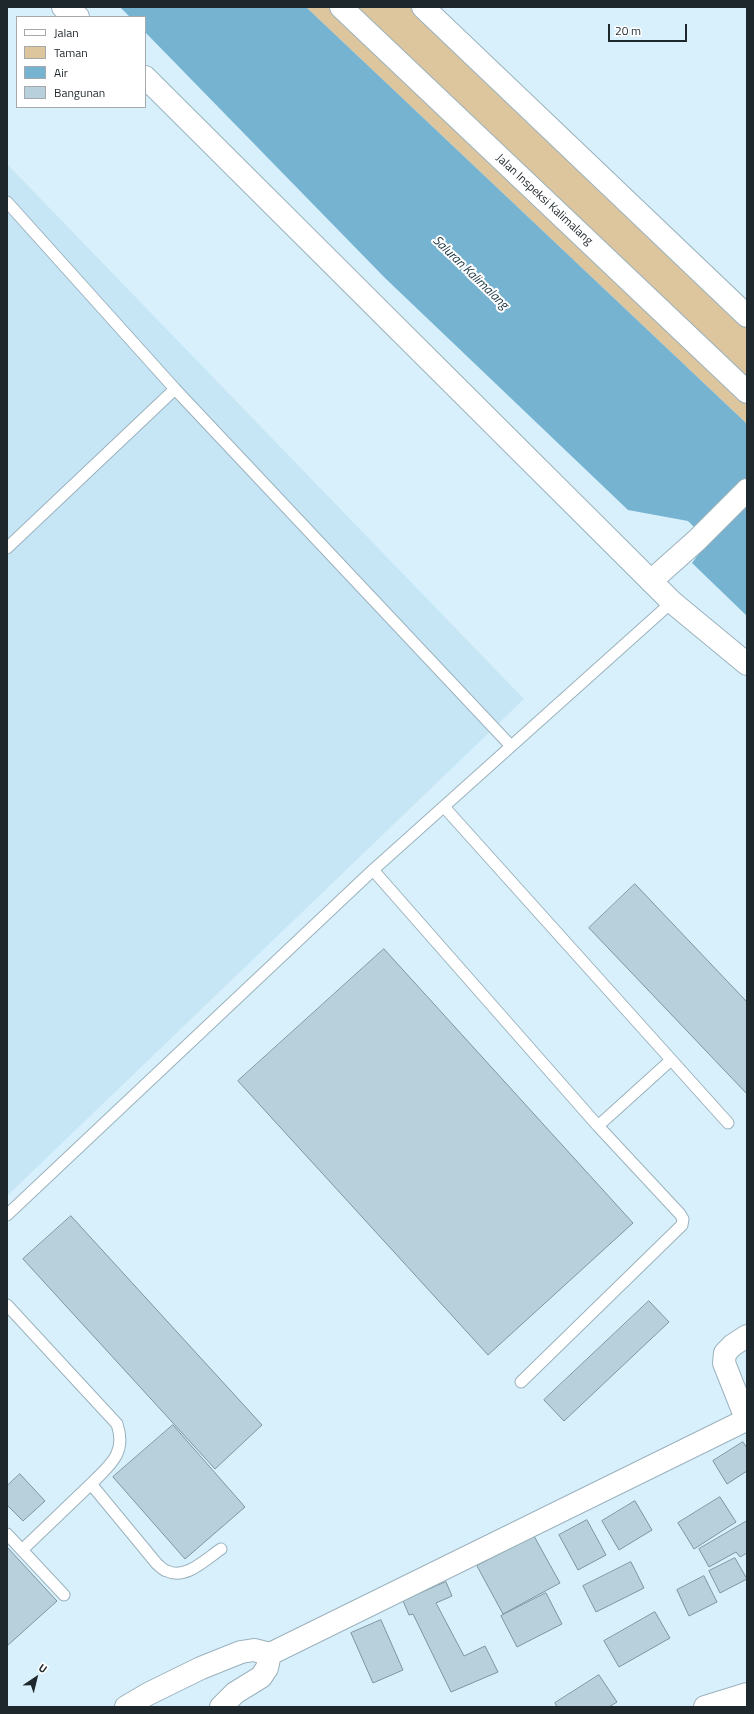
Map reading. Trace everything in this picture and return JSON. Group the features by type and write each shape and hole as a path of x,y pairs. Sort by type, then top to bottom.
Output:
{"main road":[{"path":"63,7 76,16"},
{"path":"81,7 87,16"},
{"name":"Jalan Inspeksi Kalimalang","path":"341,7 747,392"},
{"path":"423,7 747,316"},
{"path":"146,78 672,602 747,664"},
{"path":"651,581 697,540 747,490"},
{"path":"126,1707 148,1694 195,1671 241,1652 254,1650 270,1654 746,1421 724,1363 725,1352 747,1336"},
{"path":"221,1707 235,1693 261,1677 267,1668 270,1654"},
{"path":"705,1707 747,1694"}],"lane":[{"path":"7,202 175,389 511,746"},
{"path":"7,548 175,389"},
{"path":"7,1215 373,870 444,808 672,602"},
{"path":"444,808 728,1123"},
{"path":"373,870 598,1126 683,1219 682,1225 521,1382"},
{"path":"598,1126 671,1060"},
{"path":"7,1305 117,1424 121,1435 120,1448 114,1461 22,1550"},
{"path":"91,1484 157,1564 167,1572 177,1574 188,1572 221,1549"},
{"path":"7,1534 64,1595"}],"shaded area":[{"path":"7,164 524,699 7,1196"}],"green space":[{"path":"306,7 423,7 747,315 747,426 745,422"}],"water":[{"name":"Saluran Kalimalang","path":"120,7 306,7 745,422 747,426 747,616 692,563 708,541 688,521 628,510 385,278 146,33 146,16 129,16"}],"building":[{"path":"635,884 747,1002 747,1094 589,928"},
{"path":"384,949 633,1223 488,1355 238,1081"},
{"path":"71,1216 262,1425 215,1469 23,1259"},
{"path":"649,1301 669,1322 564,1421 544,1400"},
{"path":"173,1425 245,1507 185,1559 113,1477"},
{"path":"743,1442 747,1448 747,1471 727,1484 713,1461"},
{"path":"20,1474 45,1501 23,1521 7,1505 7,1486"},
{"path":"720,1497 736,1522 694,1549 678,1523"},
{"path":"635,1501 652,1530 619,1550 602,1521"},
{"path":"587,1520 606,1555 578,1570 559,1535"},
{"path":"747,1521 747,1553 740,1557 736,1552 709,1567 699,1549"},
{"path":"534,1536 560,1583 503,1614 477,1566"},
{"path":"7,1547 57,1601 7,1646"},
{"path":"735,1558 747,1579 720,1593 709,1571"},
{"path":"631,1562 644,1588 596,1612 583,1586"},
{"path":"704,1576 717,1602 689,1616 677,1590"},
{"path":"446,1582 452,1596 436,1603 464,1656 485,1646 498,1672 451,1692 413,1614 409,1615 403,1601"},
{"path":"546,1593 562,1624 517,1647 501,1616"},
{"path":"655,1612 670,1638 619,1667 604,1641"},
{"path":"381,1620 403,1670 373,1683 351,1633"},
{"path":"599,1675 617,1702 609,1707 557,1707 555,1703"}]}
